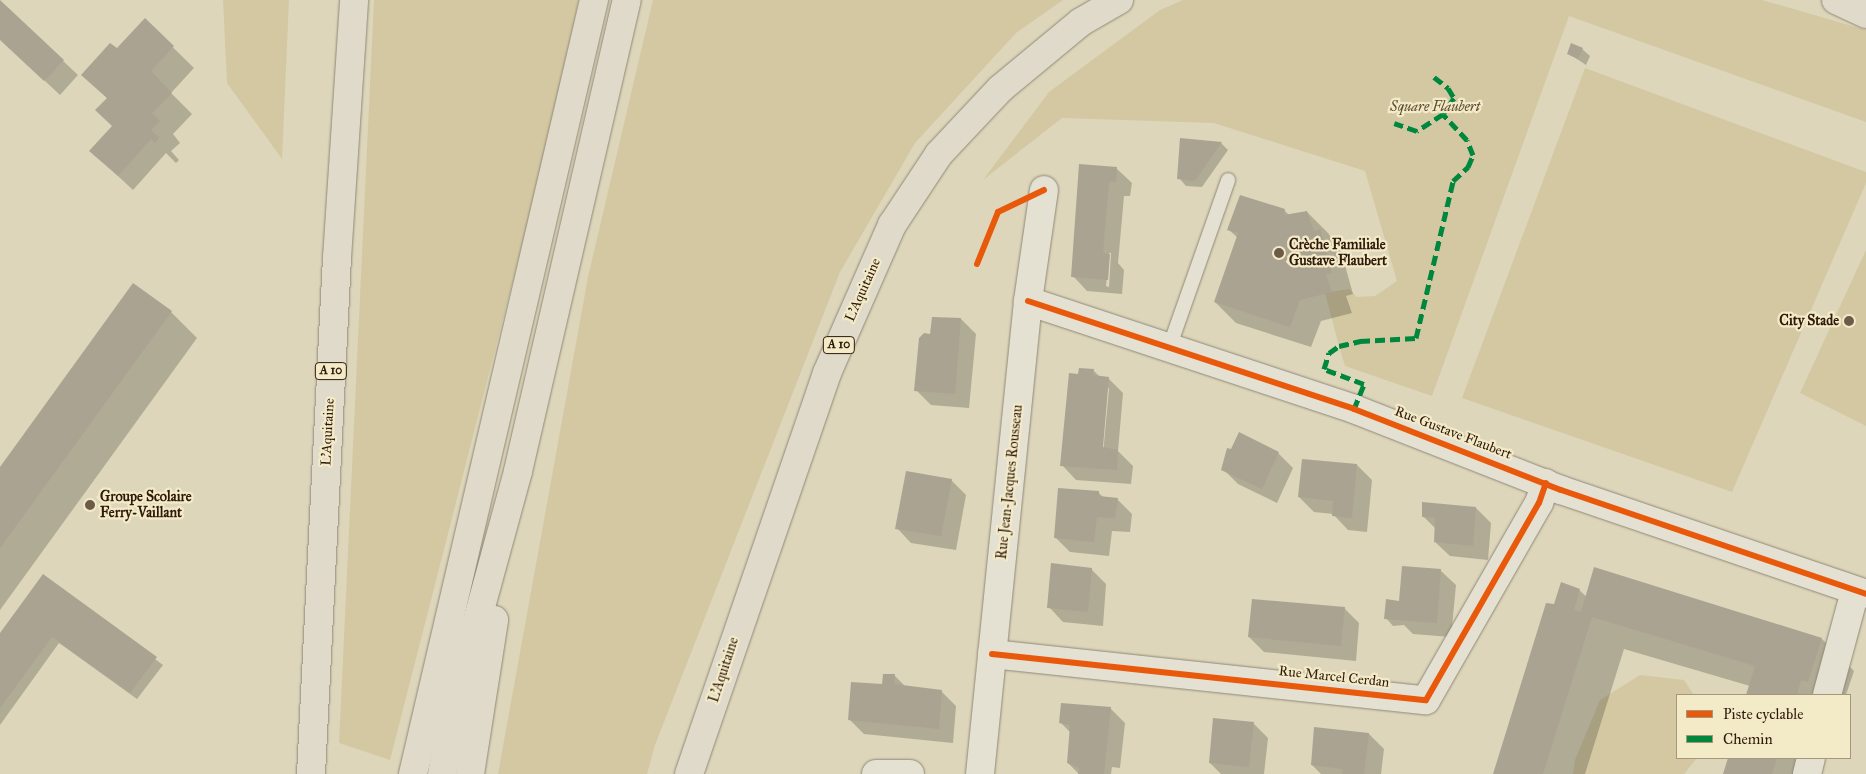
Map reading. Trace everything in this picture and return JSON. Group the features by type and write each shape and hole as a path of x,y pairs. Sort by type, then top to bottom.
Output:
{"highway":[{"name":"L'Aquitaine","path":"311,774 337,258 354,0"},
{"path":"413,774 594,0"},
{"path":"442,774 456,698 518,471 627,0"},
{"name":"L'Aquitaine","path":"689,774 828,373 892,225 939,154 1000,89 1081,22 1119,0"},
{"path":"1836,0 1866,14"},
{"path":"470,774 518,471"}],"street":[{"name":"Rue Jean-Jacques Rousseau","path":"980,774 1028,301 1044,190"},
{"name":"Rue Gustave Flaubert","path":"1028,301 1354,409 1546,483 1860,593"},
{"name":"Rue Marcel Cerdan","path":"992,654 1426,700 1539,503 1546,483"},
{"path":"1827,694 1860,593"},
{"path":"1806,774 1811,759"},
{"path":"876,774 910,774"}],"lane":[{"path":"1170,348 1228,180"}],"green space":[{"path":"223,0 289,0 282,159 227,83"},
{"path":"374,0 579,0 532,206 390,760 339,743"},
{"path":"653,0 1063,0 1016,33 915,143 840,272 655,745 647,774 498,774 588,277"},
{"name":"Square Flaubert","path":"1183,0 1762,0 1866,30 1866,122 1569,16 1432,396 1345,366 1339,346 1325,293 1349,289 1357,297 1375,296 1397,281 1365,171 1214,123 1062,118 983,180 1049,92 1160,10"},
{"path":"1585,68 1866,172 1866,183 1732,492 1462,398"},
{"name":"City Stade","path":"1866,250 1866,426 1800,393"},
{"path":"1640,675 1684,680 1693,694 1676,694 1676,759 1696,759 1684,774 1573,774 1575,760 1600,700"}],"building":[{"path":"0,0 64,60 44,81 0,40"},
{"path":"145,18 174,46 151,71 172,93 152,113 160,121 151,130 159,138 155,143 151,139 118,176 89,151 112,126 95,110 107,98 81,75 110,43 117,48"},
{"path":"1571,43 1583,48 1578,59 1567,54"},
{"path":"1180,138 1222,142 1195,181 1177,179"},
{"path":"1079,164 1117,167 1116,182 1109,182 1103,253 1110,254 1108,280 1071,277"},
{"name":"Crèche Familiale Gustave Flaubert","path":"1240,195 1285,209 1284,215 1307,211 1314,231 1320,229 1332,273 1326,275 1332,292 1300,300 1290,327 1214,302 1238,233 1227,230"},
{"path":"133,283 172,311 0,548 0,467"},
{"path":"932,317 961,318 955,394 914,391 919,338 924,333 930,334"},
{"path":"1079,368 1094,369 1093,375 1109,377 1103,447 1118,450 1117,470 1060,466 1069,373 1078,374"},
{"path":"1239,432 1279,452 1262,489 1221,470 1227,448 1231,449"},
{"path":"1302,459 1357,464 1352,518 1332,516 1333,501 1298,497"},
{"path":"906,471 952,479 941,536 895,529"},
{"path":"1058,488 1099,491 1099,496 1118,498 1115,518 1097,517 1094,542 1054,538"},
{"path":"1422,502 1476,507 1473,546 1434,542 1435,518 1422,517"},
{"path":"1051,563 1092,568 1088,612 1047,608"},
{"path":"1402,566 1441,569 1437,623 1384,619 1386,599 1399,601"},
{"path":"1594,567 1822,638 1808,682 1801,680 1797,694 1746,694 1755,666 1592,617 1543,774 1493,774 1546,603 1554,604 1561,582 1580,589 1574,610 1581,612"},
{"path":"43,574 157,657 130,693 52,637 0,708 0,633"},
{"path":"1252,599 1345,607 1341,646 1248,637"},
{"path":"883,674 895,674 894,684 942,690 939,729 848,720 851,682 882,684"},
{"path":"1061,703 1111,707 1104,774 1078,774 1080,768 1067,763 1070,725 1059,723"},
{"path":"1213,718 1254,722 1249,767 1209,763"},
{"path":"1314,727 1369,733 1364,774 1342,774 1343,769 1311,765"},
{"path":"1728,759 1777,759 1772,774 1723,774"}],"marked path":[{"path":"1434,77 1448,88 1454,98 1443,114"},
{"path":"1354,409 1364,384 1324,369 1329,353 1339,346 1360,341 1416,338 1453,181 1468,167 1473,155 1467,140 1443,114 1417,131 1394,123"}],"cycle path":[{"path":"977,264 998,212 1044,190"},
{"path":"1028,301 1354,409 1561,490 1866,594"},
{"path":"992,654 1426,700 1539,503 1546,483"}],"place":[{"name":"Crèche Familiale Gustave Flaubert","path":"1279,253"},
{"name":"City Stade","path":"1849,321"},
{"name":"Groupe Scolaire Ferry-Vaillant","path":"90,505"}]}
